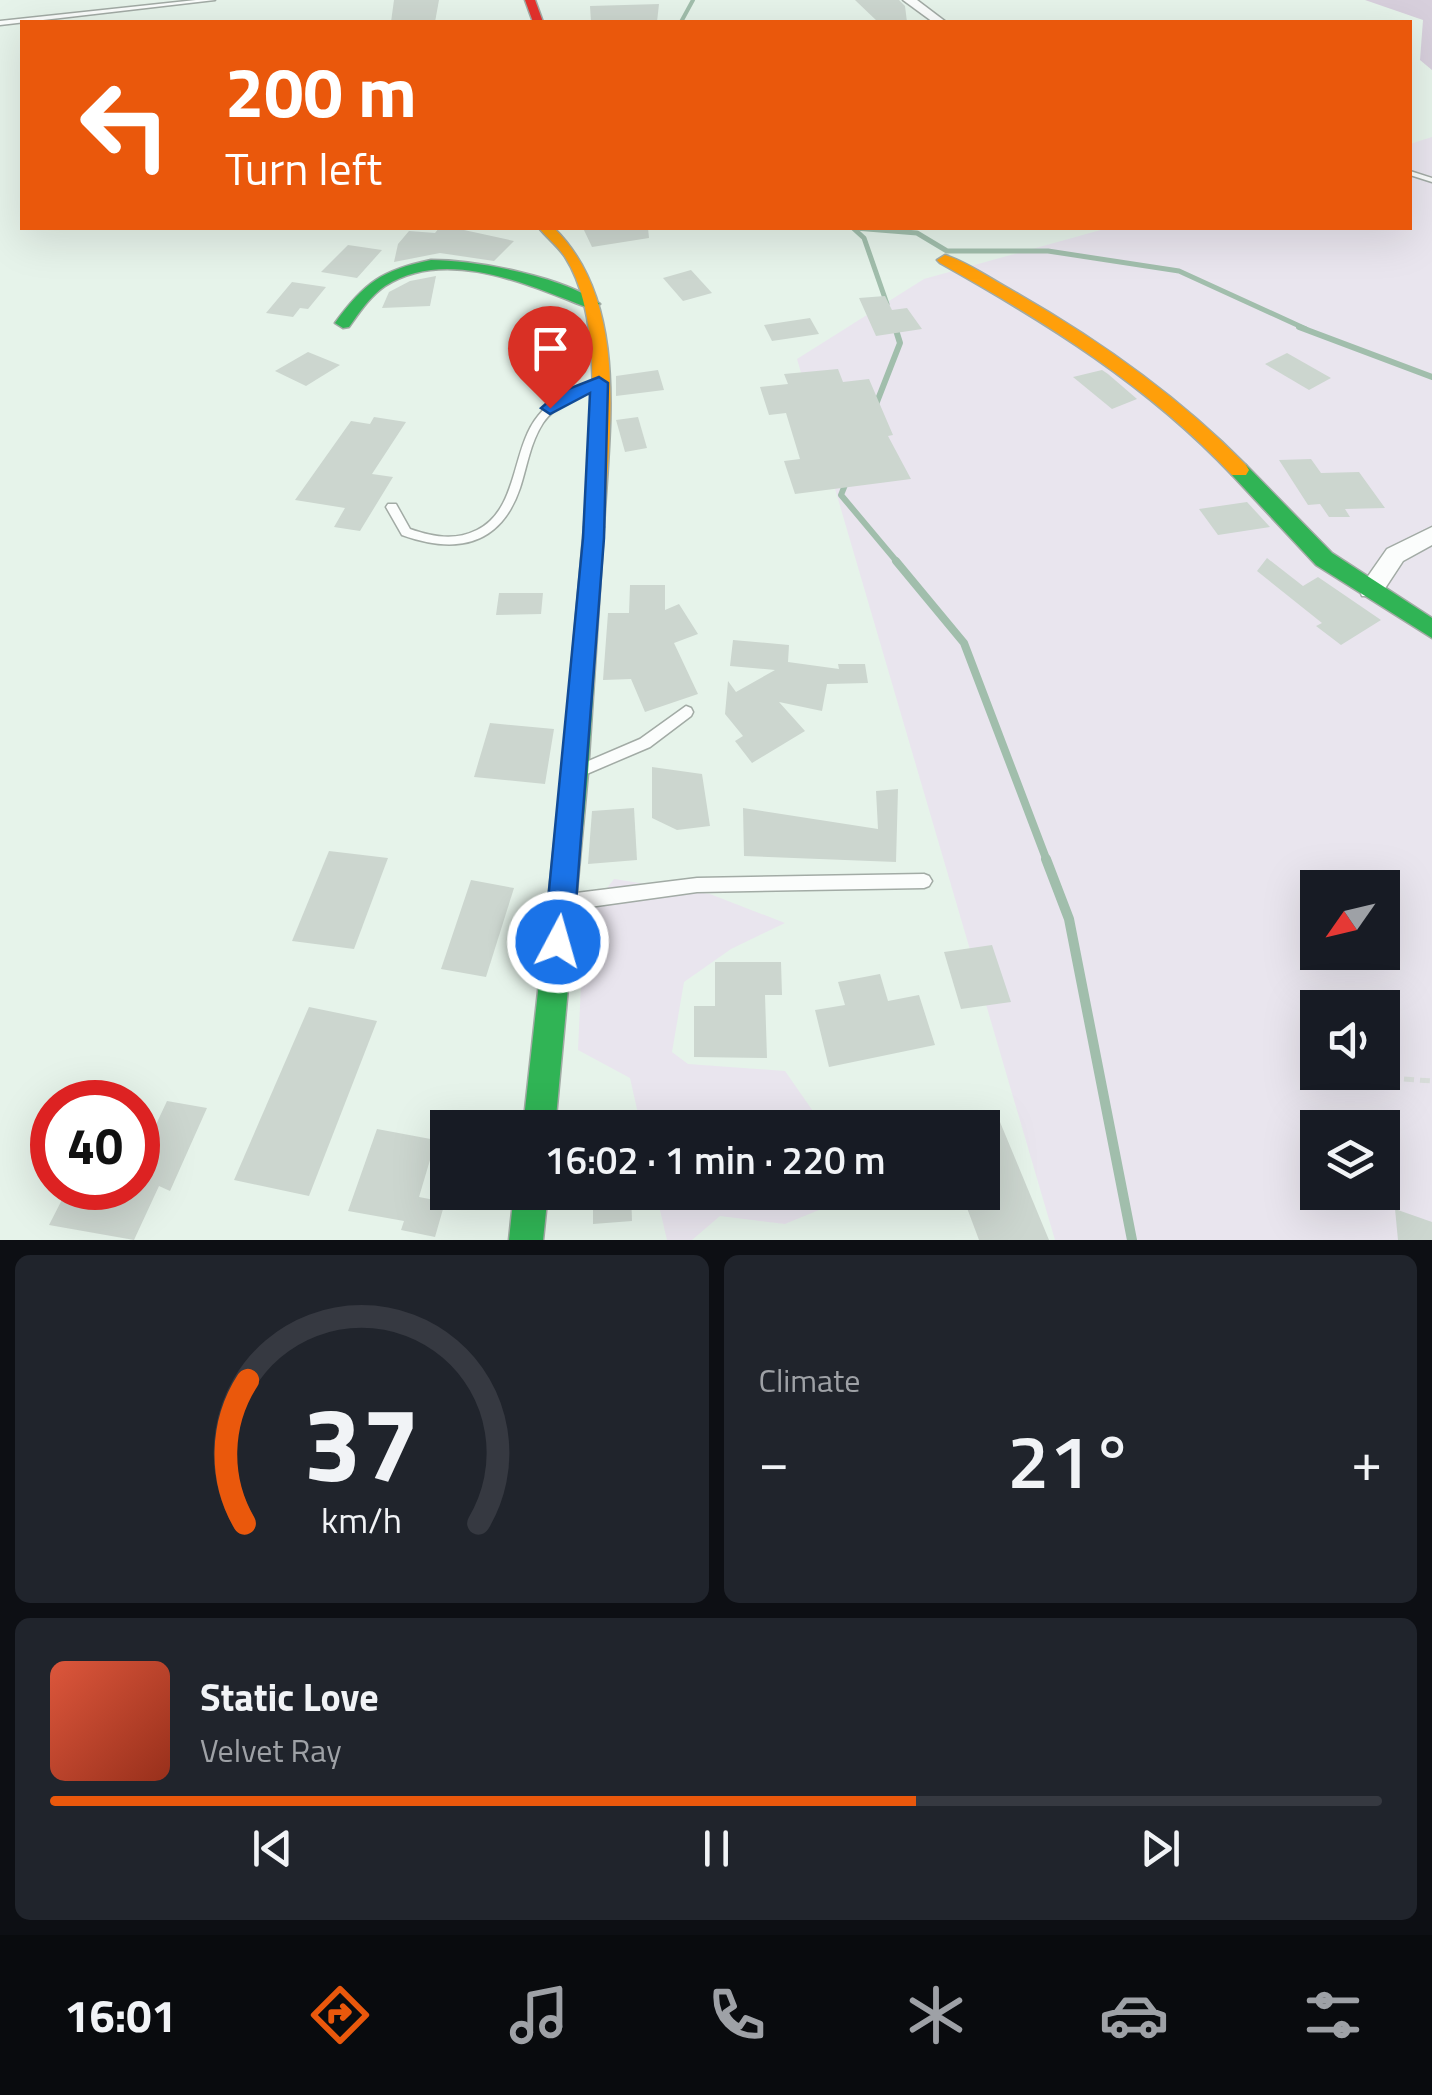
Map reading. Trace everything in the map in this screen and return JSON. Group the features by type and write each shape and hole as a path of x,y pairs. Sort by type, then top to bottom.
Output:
{"street":[{"path":"908,0 937,20"},
{"path":"541,1110 594,538 599,383 592,304 573,257 548,230"},
{"path":"945,260 1066,326 1120,365 1221,450 1285,522 1324,558 1432,629"},
{"path":"343,323 380,282 422,268 482,270 592,304"},
{"path":"1370,589 1395,555 1432,535"},
{"path":"526,1240 529,1210"}],"lane":[{"path":"24,20 212,0"},
{"path":"392,506 406,532 430,541 448,544 483,534 496,525 505,510 537,424 564,397 599,383"},
{"path":"575,772 644,743 686,712"},
{"path":"562,903 697,884 924,881"}],"path":[{"path":"1404,1079 1432,1080"}],"shaded area":[{"path":"1365,0 1432,0 1432,70 1420,60 1423,20"},
{"path":"1432,137 1432,1240 1055,1240 797,359 924,279 1101,230 1412,230 1412,143"},
{"path":"614,879 710,894 785,923 731,949 684,982 672,1052 688,1064 785,1071 812,1110 637,1110 630,1078 578,1050 584,918"},
{"path":"660,1210 819,1210 785,1224 720,1216 692,1240 667,1240"}],"building":[{"path":"394,0 439,0 435,20 391,20"},
{"path":"855,0 899,0 905,6 907,20 876,20"},
{"path":"659,4 657,20 591,20 590,6"},
{"path":"464,230 514,241 494,261 440,253 394,262 398,244 409,231"},
{"path":"584,230 648,230 649,238 592,247"},
{"path":"348,245 382,250 357,278 321,272"},
{"path":"691,270 712,293 683,301 663,278"},
{"path":"436,276 430,306 382,308 389,292 410,281"},
{"path":"292,282 326,287 308,309 300,308 293,317 266,313"},
{"path":"885,296 892,310 907,308 922,329 876,336 859,298"},
{"path":"810,318 819,334 772,341 764,325"},
{"path":"308,352 340,365 306,386 275,371"},
{"path":"1287,353 1331,378 1309,390 1265,364"},
{"path":"838,369 843,382 869,379 893,435 888,436 911,479 795,494 784,461 800,459 786,413 769,415 760,387 788,384 784,374"},
{"path":"658,370 664,390 616,396 616,376"},
{"path":"1102,370 1137,399 1112,409 1073,377"},
{"path":"374,417 406,422 372,474 393,477 360,531 334,527 345,508 295,500 351,421 370,424"},
{"path":"638,417 647,448 625,452 616,420"},
{"path":"1311,459 1321,473 1359,472 1385,508 1345,509 1350,517 1329,517 1320,504 1308,505 1279,460"},
{"path":"1247,502 1270,527 1218,535 1199,509"},
{"path":"1267,558 1303,586 1318,577 1381,620 1341,645 1316,626 1322,623 1257,571"},
{"path":"630,585 665,585 665,610 679,604 698,634 674,643 698,694 645,712 631,679 603,680 608,613 629,613"},
{"path":"499,593 543,593 541,614 496,615"},
{"path":"733,640 789,645 788,662 839,669 838,664 865,664 868,683 827,684 822,711 779,702 805,731 752,763 735,741 743,736 725,714 728,681 736,692 775,670 730,666"},
{"path":"490,723 554,729 545,784 474,777"},
{"path":"652,767 702,774 710,826 677,830 652,818"},
{"path":"898,789 896,862 744,856 743,808 878,829 876,791"},
{"path":"634,808 637,860 588,864 592,811"},
{"path":"329,851 388,858 354,949 292,941"},
{"path":"471,880 514,888 486,977 441,969"},
{"path":"992,945 1011,1002 961,1009 944,952"},
{"path":"715,962 781,962 782,995 765,995 767,1058 694,1057 694,1006 715,1006"},
{"path":"880,974 888,1001 919,995 935,1045 829,1067 815,1010 845,1005 838,982"},
{"path":"309,1007 377,1021 309,1196 234,1180"},
{"path":"167,1101 207,1108 170,1191 160,1186 160,1116"},
{"path":"1000,1122 1049,1240 979,1240 968,1210 1000,1210"},
{"path":"377,1129 430,1139 430,1160 419,1197 430,1199 430,1210 443,1210 435,1237 401,1230 404,1221 348,1211"},
{"path":"57,1210 148,1210 134,1240 49,1225"},
{"path":"593,1210 632,1210 632,1221 593,1224"},
{"path":"1395,1210 1432,1222 1432,1240 1398,1240"}],"waterway":[{"path":"682,20 693,0"},
{"path":"855,230 864,238 887,304"},
{"path":"880,230 917,233 947,251 1048,251 1179,271 1306,329"},
{"path":"875,407 900,343 895,327"},
{"path":"1299,327 1432,377"},
{"path":"847,480 841,495 898,563"},
{"path":"896,561 964,643 1047,861"},
{"path":"1046,859 1069,919 1132,1240"}],"traffic: fast":[{"path":"343,323 380,282 405,270 431,265 486,269 592,304"},
{"path":"1239,470 1324,559 1432,629"},
{"path":"541,1110 575,773 594,527"},
{"path":"526,1240 529,1210"}],"traffic: slow":[{"path":"548,230 573,257 586,283 594,315 600,388 594,527"},
{"path":"945,260 1063,328 1138,379 1174,407 1239,470"}],"traffic: jam":[{"path":"530,0 537,20"}],"route":[{"path":"550,408 564,397 599,383 594,538 558,942"}]}
